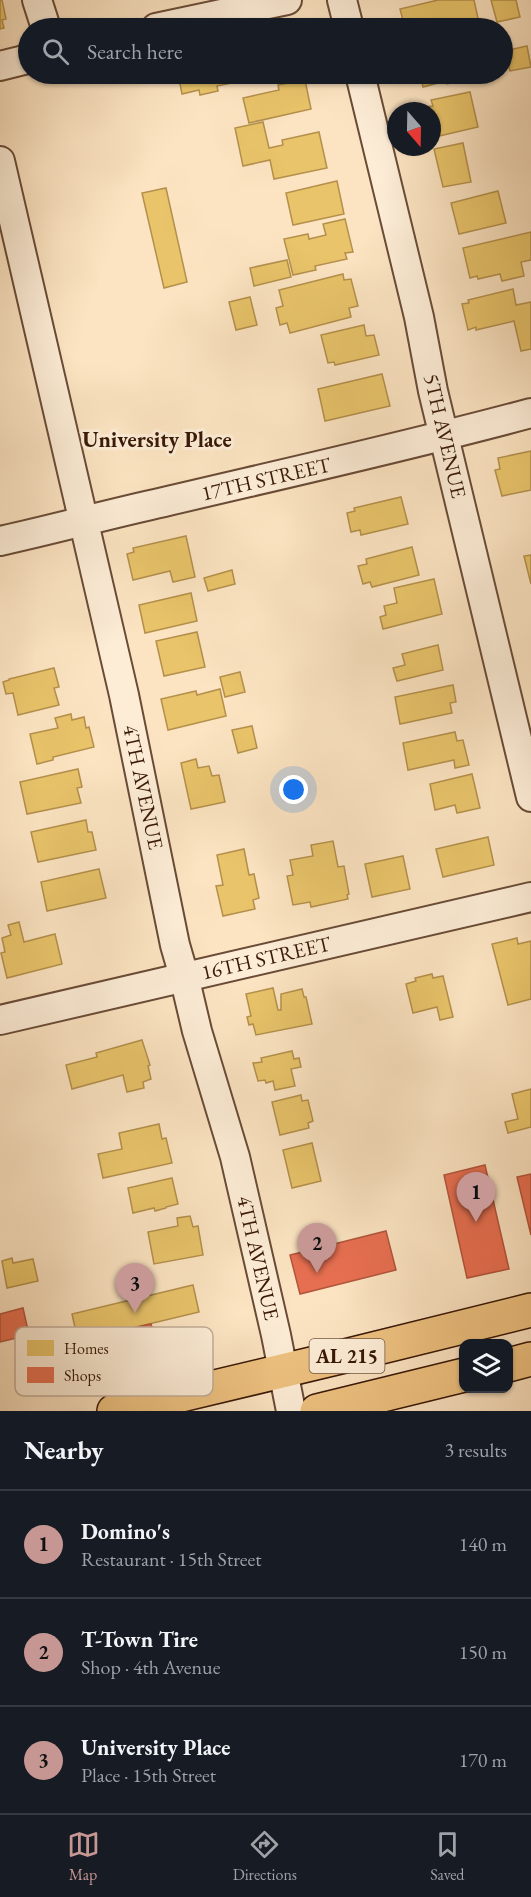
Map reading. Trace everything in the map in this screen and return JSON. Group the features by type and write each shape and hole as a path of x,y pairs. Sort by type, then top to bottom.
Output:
{"main road":[{"name":"AL 215","path":"213,1388 531,1310"},
{"path":"513,1364 531,1359"},
{"name":"AL 215","path":"317,1411 459,1376"},
{"name":"AL 215","path":"114,1411 178,1396"}],"street":[{"path":"37,0 43,18"},
{"path":"203,18 287,0"},
{"path":"342,0 346,18"},
{"path":"0,66 18,62"},
{"name":"5TH AVENUE","path":"362,84 531,797"},
{"name":"4TH AVENUE","path":"0,160 124,695 175,945 197,1031 235,1157 291,1411"},
{"name":"17TH STREET","path":"0,541 444,436 531,413"},
{"name":"16TH STREET","path":"0,1020 531,897"}],"building: Homes":[{"path":"0,0 2,0 6,19 2,20 4,28 0,29"},
{"path":"438,0 474,0 478,18 402,18 400,9"},
{"path":"491,0 516,0 520,17 496,18"},
{"path":"527,46 531,67 513,70 513,49"},
{"path":"180,84 227,84 217,86 218,91 200,95 199,90 182,94"},
{"path":"306,84 311,109 249,123 243,98 279,90 278,85"},
{"path":"470,92 478,127 441,136 441,102 432,102 431,100"},
{"path":"263,122 269,148 283,145 282,140 319,132 327,168 274,179 270,160 243,166 235,128"},
{"path":"463,143 471,182 443,187 436,156 441,156 441,148"},
{"path":"337,181 344,214 293,225 286,193"},
{"path":"166,188 187,282 164,288 142,193"},
{"path":"498,191 506,223 459,234 451,203"},
{"path":"345,219 353,252 345,253 347,259 315,266 316,270 293,275 284,239 308,234 309,239 326,235 323,224"},
{"path":"531,232 531,260 521,262 524,276 502,281 500,274 478,279 477,276 470,278 463,248"},
{"path":"287,260 291,277 254,286 250,268"},
{"path":"343,274 344,280 351,279 358,306 349,308 351,317 290,333 287,323 280,325 276,308 283,306 279,290"},
{"path":"513,289 516,305 531,302 531,349 521,351 514,321 468,330 462,304 469,303 468,300"},
{"path":"250,297 257,325 236,330 229,302"},
{"path":"364,325 366,336 374,335 379,355 335,365 334,362 328,363 321,335"},
{"path":"382,374 390,406 325,421 318,389"},
{"path":"531,451 531,490 502,496 495,470 500,469 498,458"},
{"path":"401,497 408,524 361,535 360,530 351,532 347,513 355,511 354,508"},
{"path":"186,536 195,577 173,582 170,571 133,580 127,554 134,552 133,548"},
{"path":"412,547 419,575 372,587 370,582 363,584 358,566 367,564 366,559"},
{"path":"531,555 531,584 524,556"},
{"path":"232,570 235,584 208,591 204,578"},
{"path":"434,579 442,614 383,629 380,617 386,615 384,606 397,603 394,588"},
{"path":"191,593 197,621 145,633 139,605"},
{"path":"197,632 205,667 164,676 156,641"},
{"path":"438,645 443,670 397,681 393,668 405,665 402,654"},
{"path":"54,668 59,687 54,688 59,705 18,715 13,693 6,694 3,682"},
{"path":"240,672 245,692 225,697 220,677"},
{"path":"453,685 456,702 450,703 452,713 400,724 395,697"},
{"path":"220,689 226,716 168,730 161,699 196,691 197,695"},
{"path":"71,714 72,720 84,717 94,747 53,757 53,760 37,764 30,734 58,728 55,718"},
{"path":"252,726 257,748 238,753 232,730"},
{"path":"455,732 457,741 463,740 469,765 455,768 454,760 408,770 403,743"},
{"path":"196,759 198,768 209,766 212,776 219,775 225,802 191,809 181,763"},
{"path":"78,769 82,787 77,788 81,803 27,814 20,782"},
{"path":"472,774 480,808 457,813 455,805 435,810 430,784"},
{"path":"86,820 88,832 92,832 96,850 38,862 31,832"},
{"path":"488,837 494,865 443,877 436,849"},
{"path":"333,841 338,867 344,866 348,899 311,907 310,902 293,905 287,876 293,875 290,860 313,856 311,845"},
{"path":"244,849 249,875 254,874 259,898 253,900 255,909 223,916 216,886 223,885 217,855"},
{"path":"403,856 410,889 372,897 365,864"},
{"path":"99,869 106,898 47,911 41,882"},
{"path":"19,922 24,942 55,934 62,964 7,978 1,953 5,952 2,938 11,935 8,925"},
{"path":"517,938 518,944 531,941 531,999 508,1005 492,944"},
{"path":"432,974 433,978 443,976 453,1017 440,1020 437,1007 413,1013 406,984 416,981 415,978"},
{"path":"273,988 278,1010 281,1010 281,994 302,989 312,1024 256,1035 253,1024 249,1025 247,1017 251,1016 246,994"},
{"path":"142,1040 150,1065 148,1066 151,1079 143,1082 144,1088 127,1092 123,1075 72,1089 66,1065 97,1057 96,1053"},
{"path":"292,1051 294,1059 299,1058 301,1067 291,1069 295,1086 275,1090 273,1081 266,1083 265,1080 258,1081 253,1063 262,1062 261,1058"},
{"path":"531,1089 531,1127 508,1133 505,1122 518,1119 512,1094"},
{"path":"301,1095 302,1101 308,1100 313,1121 308,1123 309,1128 280,1135 272,1102"},
{"path":"159,1124 162,1139 166,1138 172,1163 103,1178 98,1154 122,1149 119,1133"},
{"path":"312,1143 321,1181 292,1188 283,1150"},
{"path":"172,1178 178,1204 155,1211 154,1208 133,1213 128,1188"},
{"path":"190,1216 193,1227 198,1226 203,1255 154,1264 148,1232 178,1226 177,1218"},
{"path":"12,1258 13,1263 33,1259 38,1281 7,1288 2,1261"},
{"path":"193,1285 199,1312 136,1327 75,1327 72,1314"}],"building: Shops":[{"path":"485,1165 509,1269 467,1278 444,1175"},
{"path":"531,1174 531,1235 517,1177"},
{"path":"386,1231 396,1270 300,1294 290,1255"},
{"path":"23,1308 27,1327 15,1327 15,1338 0,1342 0,1314"}],"place":[{"name":"Domino's","path":"476,1222"},
{"name":"T-Town Tire","path":"317,1273"},
{"name":"University Place","path":"135,1313"}],"district":[{"name":"University Place","path":"157,439"}]}
